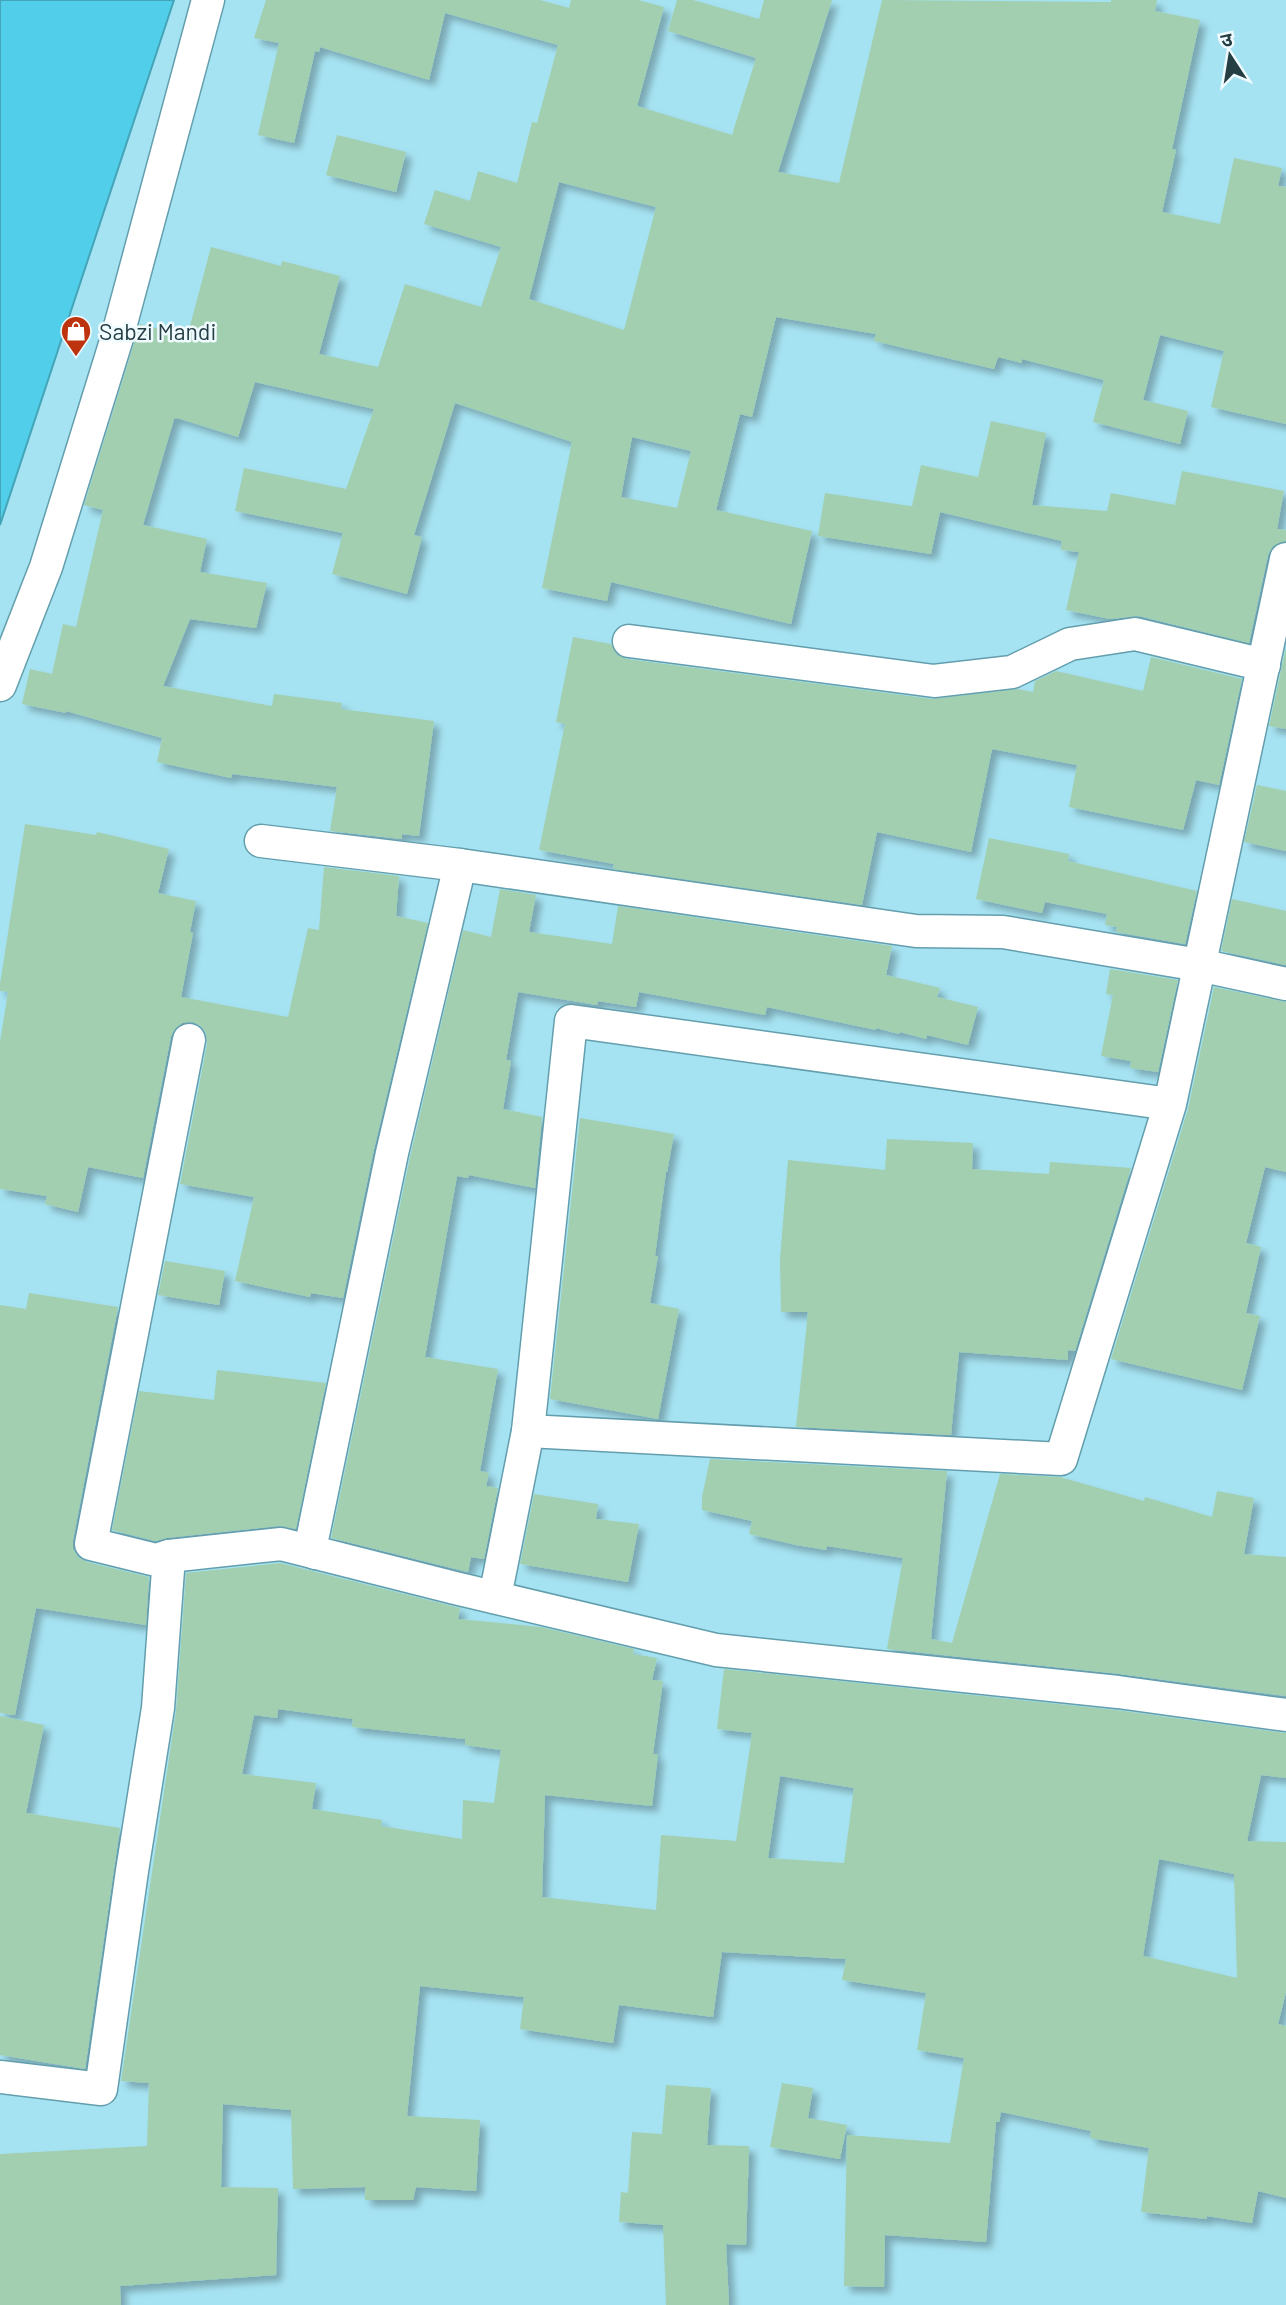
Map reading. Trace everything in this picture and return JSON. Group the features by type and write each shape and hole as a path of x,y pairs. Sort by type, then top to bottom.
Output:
{"street":[{"path":"0,685 46,567 117,338 208,0"},
{"path":"528,1431 1061,1459 1170,1104 1286,559"},
{"path":"629,641 934,681 1012,673 1070,644 1135,634 1264,665"},
{"path":"261,841 460,865 916,931 1003,932 1199,965 1286,984"},
{"path":"315,1552 312,1540 392,1153 460,865"},
{"path":"495,1597 528,1431 571,1021 1170,1104"},
{"path":"189,1040 90,1544 156,1560 169,1556 281,1544 716,1650 1118,1692 1286,1715"},
{"path":"0,2077 101,2089 158,1708 169,1556"}],"water":[{"path":"0,0 174,0 0,525"}],"building":[{"path":"266,0 540,0 569,8 571,0 638,0 664,7 637,106 732,135 756,58 668,31 677,0 693,0 759,19 764,0 832,0 778,172 839,183 882,0 1157,0 1155,11 1200,20 1172,149 1176,150 1162,212 1220,224 1234,158 1282,168 1278,186 1286,187 1286,424 1211,407 1224,351 1160,335 1143,400 1188,411 1180,444 1093,422 1104,380 1022,359 1022,363 998,357 994,369 874,341 876,334 776,317 752,417 740,414 716,510 812,531 791,624 611,582 607,601 542,588 572,442 455,403 414,535 422,537 407,594 332,574 343,533 235,511 244,468 346,489 374,409 255,382 238,437 174,419 143,525 207,539 200,572 267,583 256,628 190,619 163,686 272,706 274,694 342,703 341,709 434,721 419,836 402,834 402,839 330,831 337,787 232,774 231,778 157,762 162,738 66,711 22,704 30,669 52,674 63,624 76,627 103,510 84,505 140,324 187,337 211,247 281,266 282,261 340,276 319,354 378,367 405,284 481,307 501,247 424,224 435,190 470,201 478,171 517,183 532,122 537,123 558,45 445,13 429,80 320,47 319,52 315,51 294,143 258,135 279,43 254,38","holes":["559,182 656,207 624,330 529,299","632,437 691,451 677,508 621,497"]},
{"path":"337,135 406,152 396,192 326,175"},
{"path":"991,421 1046,433 1032,505 1107,511 1111,493 1175,505 1182,471 1284,491 1277,529 1286,530 1286,541 1273,546 1268,555 1249,643 1139,616 1110,619 1066,610 1079,552 1061,550 1062,541 940,512 931,554 818,536 825,493 923,508 912,506 921,465 978,477"},
{"path":"573,637 611,644 617,655 627,659 932,699 1018,689 1033,692 1035,681 1056,671 1143,691 1151,657 1242,679 1219,785 1196,780 1183,830 1069,807 1077,765 992,749 971,852 877,832 862,905 613,869 614,864 539,850 565,724 556,722"},
{"path":"1286,647 1286,729 1269,726"},
{"path":"1257,785 1286,791 1286,851 1244,842"},
{"path":"25,824 96,835 97,832 169,849 158,893 196,901 181,997 288,1017 308,928 319,930 324,867 399,876 396,916 428,923 374,1149 343,1298 311,1293 310,1297 235,1281 254,1197 180,1184 207,1044 206,1033 193,1022 182,1023 171,1036 143,1178 88,1167 78,1212 45,1204 47,1196 0,1189 0,1042 8,992 0,991 0,984"},
{"path":"989,838 1069,854 1068,861 1197,891 1185,944 1116,932 1117,927 1105,925 1107,914 1045,902 1042,913 976,899"},
{"path":"500,889 536,895 529,932 612,944 618,906 892,946 886,975 940,988 937,997 978,1007 968,1045 927,1035 926,1039 900,1032 876,1030 767,1007 765,1015 639,992 636,1007 598,1001 597,1005 518,992 506,1060 511,1061 503,1109 542,1117 535,1188 469,1175 468,1178 457,1176 425,1357 498,1369 480,1471 489,1473 486,1486 498,1488 484,1559 471,1557 468,1572 331,1538 410,1157 463,930 491,937"},
{"path":"1232,899 1286,911 1286,965 1221,951"},
{"path":"1110,969 1178,980 1158,1072 1130,1068 1131,1061 1101,1056 1113,995 1106,994"},
{"path":"1214,987 1286,1002 1286,1172 1265,1167 1246,1243 1261,1247 1246,1313 1260,1316 1242,1390 1111,1359 1188,1109"},
{"path":"580,1118 674,1134 666,1172 655,1256 658,1256 650,1303 679,1309 658,1419 550,1399"},
{"path":"887,1139 973,1143 972,1169 1049,1174 1050,1162 1131,1168 1075,1351 1068,1350 1068,1360 959,1352 951,1435 796,1427 808,1312 781,1312 780,1259 788,1160 885,1170"},
{"path":"165,1261 225,1271 219,1305 158,1295"},
{"path":"29,1293 118,1307 73,1549 78,1557 87,1562 149,1577 146,1625 36,1608 15,1715 0,1713 0,1305 26,1309"},
{"path":"217,1370 326,1383 296,1529 279,1526 155,1541 112,1530 139,1391 214,1400"},
{"path":"710,1459 947,1471 931,1639 952,1643 1000,1474 1060,1477 1144,1501 1145,1497 1212,1517 1217,1491 1254,1498 1244,1554 1286,1557 1286,1696 1120,1674 887,1649 903,1558 827,1546 826,1550 749,1534 752,1521 702,1510"},
{"path":"534,1494 598,1504 596,1519 639,1524 628,1582 520,1564"},
{"path":"280,1563 460,1608 458,1619 541,1627 634,1649 633,1654 657,1658 652,1680 663,1681 653,1754 658,1754 652,1806 545,1795 542,1897 656,1910 661,1835 736,1841 752,1733 717,1729 724,1669 1116,1710 1286,1733 1286,1778 1261,1775 1247,1841 1286,1842 1286,1992 1278,2024 1286,2026 1286,2198 1258,2191 1252,2223 1207,2216 1207,2219 1141,2212 1149,2148 1090,2138 1091,2131 1001,2112 999,2122 996,2122 986,2242 885,2235 884,2287 844,2286 847,2135 950,2143 964,2058 917,2050 926,1993 842,1980 846,1959 722,1952 713,2017 619,2005 613,2043 520,2029 524,1997 420,1986 407,2116 480,2120 476,2191 416,2187 413,2200 365,2200 365,2187 293,2189 291,2110 223,2104 221,2187 278,2188 276,2275 120,2286 121,2305 0,2305 0,2154 147,2146 149,2083 121,2081 176,1711 186,1573","holes":["278,1709 353,1719 352,1727 465,1739 465,1745 501,1750 494,1803 463,1800 462,1839 381,1826 382,1820 312,1809 316,1783 242,1774 254,1715 277,1718","780,1776 854,1788 844,1863 768,1858","1159,1859 1234,1874 1237,1978 1143,1956"]},
{"path":"0,1716 44,1725 26,1813 120,1828 85,2069 0,2055"},
{"path":"782,2083 813,2088 808,2118 847,2125 840,2159 770,2147"},
{"path":"666,2085 711,2088 707,2145 749,2146 746,2245 726,2244 729,2305 666,2305 663,2225 619,2222 621,2192 628,2193 632,2132 662,2134"}],"place":[{"name":"Sabzi Mandi","path":"76,358"}]}
